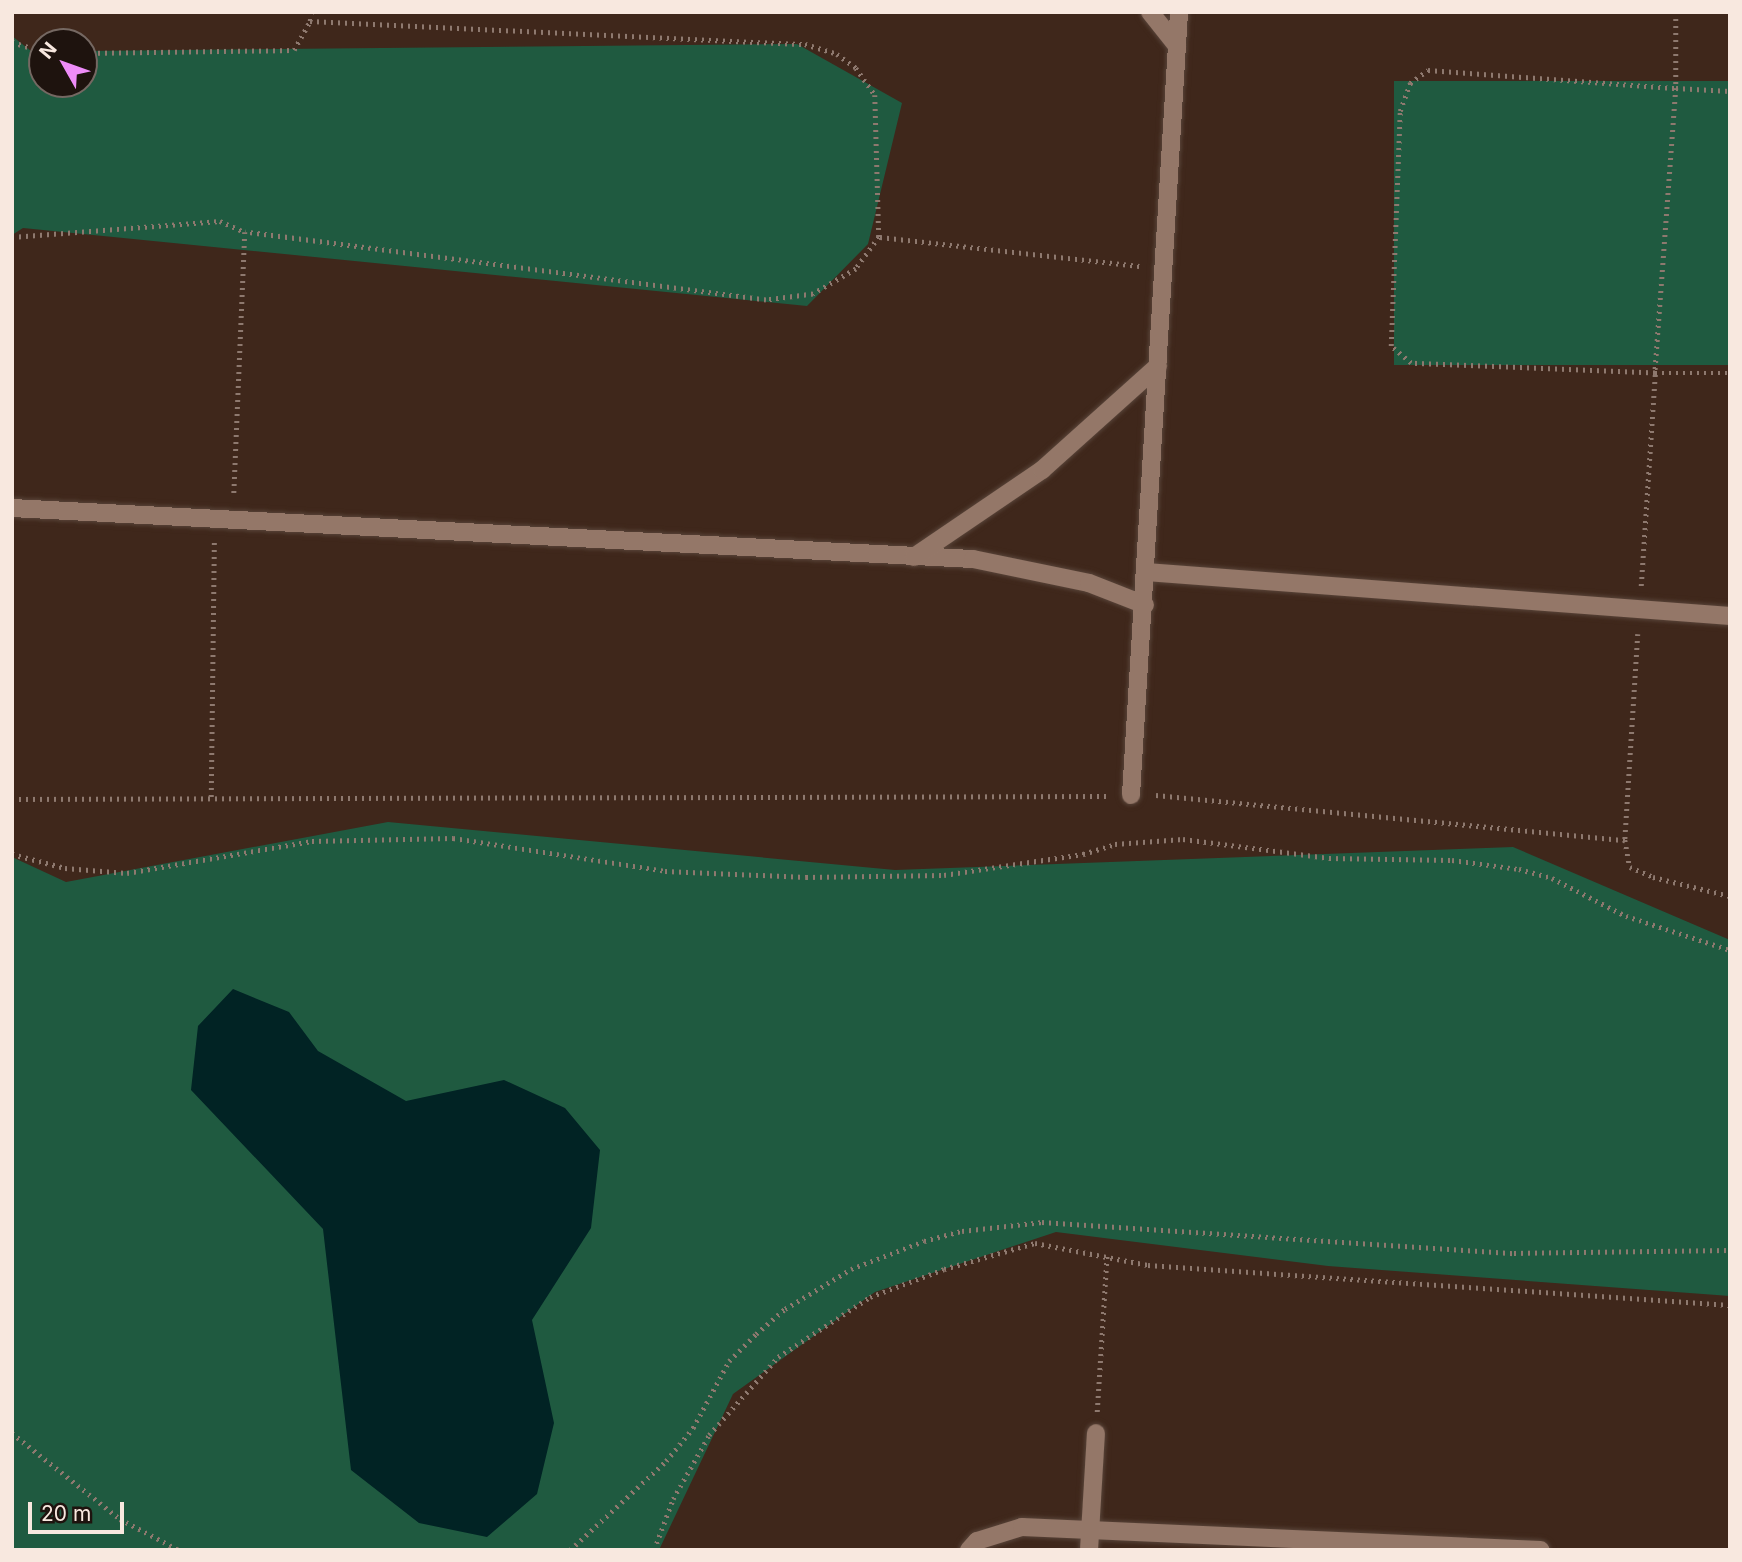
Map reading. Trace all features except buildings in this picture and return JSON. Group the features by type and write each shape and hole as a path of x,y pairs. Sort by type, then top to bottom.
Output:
{"street":[{"path":"1150,12 1177,46"},
{"path":"1131,794 1145,605 1179,12"},
{"path":"914,557 1042,470 1158,366"},
{"path":"12,509 914,557 1032,568 1145,605"},
{"path":"1146,572 1640,607 1730,616"},
{"path":"1089,1550 1096,1433"},
{"path":"969,1550 977,1541 1022,1527 1090,1527 1540,1550"}],"path":[{"path":"98,53 294,50 310,21 311,12"},
{"path":"1676,12 1676,88 1625,840 1630,867 1653,877 1730,896"},
{"path":"12,237 220,221 245,232 766,300 828,288 856,269 879,237 875,95 856,68 827,50 804,44 310,21"},
{"path":"1730,91 1428,71 1410,83 1400,111 1391,346 1411,363 1655,373 1730,373"},
{"path":"233,520 245,232"},
{"path":"879,237 1164,269"},
{"path":"211,797 215,519"},
{"path":"12,799 1131,794 1625,840"},
{"path":"12,854 65,868 127,873 312,841 453,838 665,871 807,877 944,875 1083,854 1115,844 1183,839 1329,858 1452,860 1519,869 1552,878 1626,916 1730,950"},
{"path":"570,1550 666,1461 693,1428 729,1361 785,1309 851,1269 937,1238 1042,1222 1514,1253 1730,1250"},
{"path":"654,1550 689,1467 723,1417 778,1357 825,1322 906,1282 1035,1243 1148,1265 1730,1305"},
{"path":"1096,1433 1107,1255"},
{"path":"12,1433 120,1519 179,1550"}],"green space":[{"path":"12,36 28,49 28,98 98,98 98,51 797,44 902,103 868,244 807,306 23,228 12,235"},
{"path":"1394,81 1730,81 1730,365 1394,365"},
{"path":"388,822 895,870 1513,847 1730,940 1730,1296 1328,1266 1056,1232 875,1292 733,1394 659,1550 12,1550 12,857 66,882"}],"water":[{"path":"233,989 289,1012 318,1051 406,1101 504,1080 565,1108 600,1150 591,1228 532,1320 554,1423 537,1494 487,1537 419,1523 351,1470 323,1229 191,1090 198,1026"}]}
